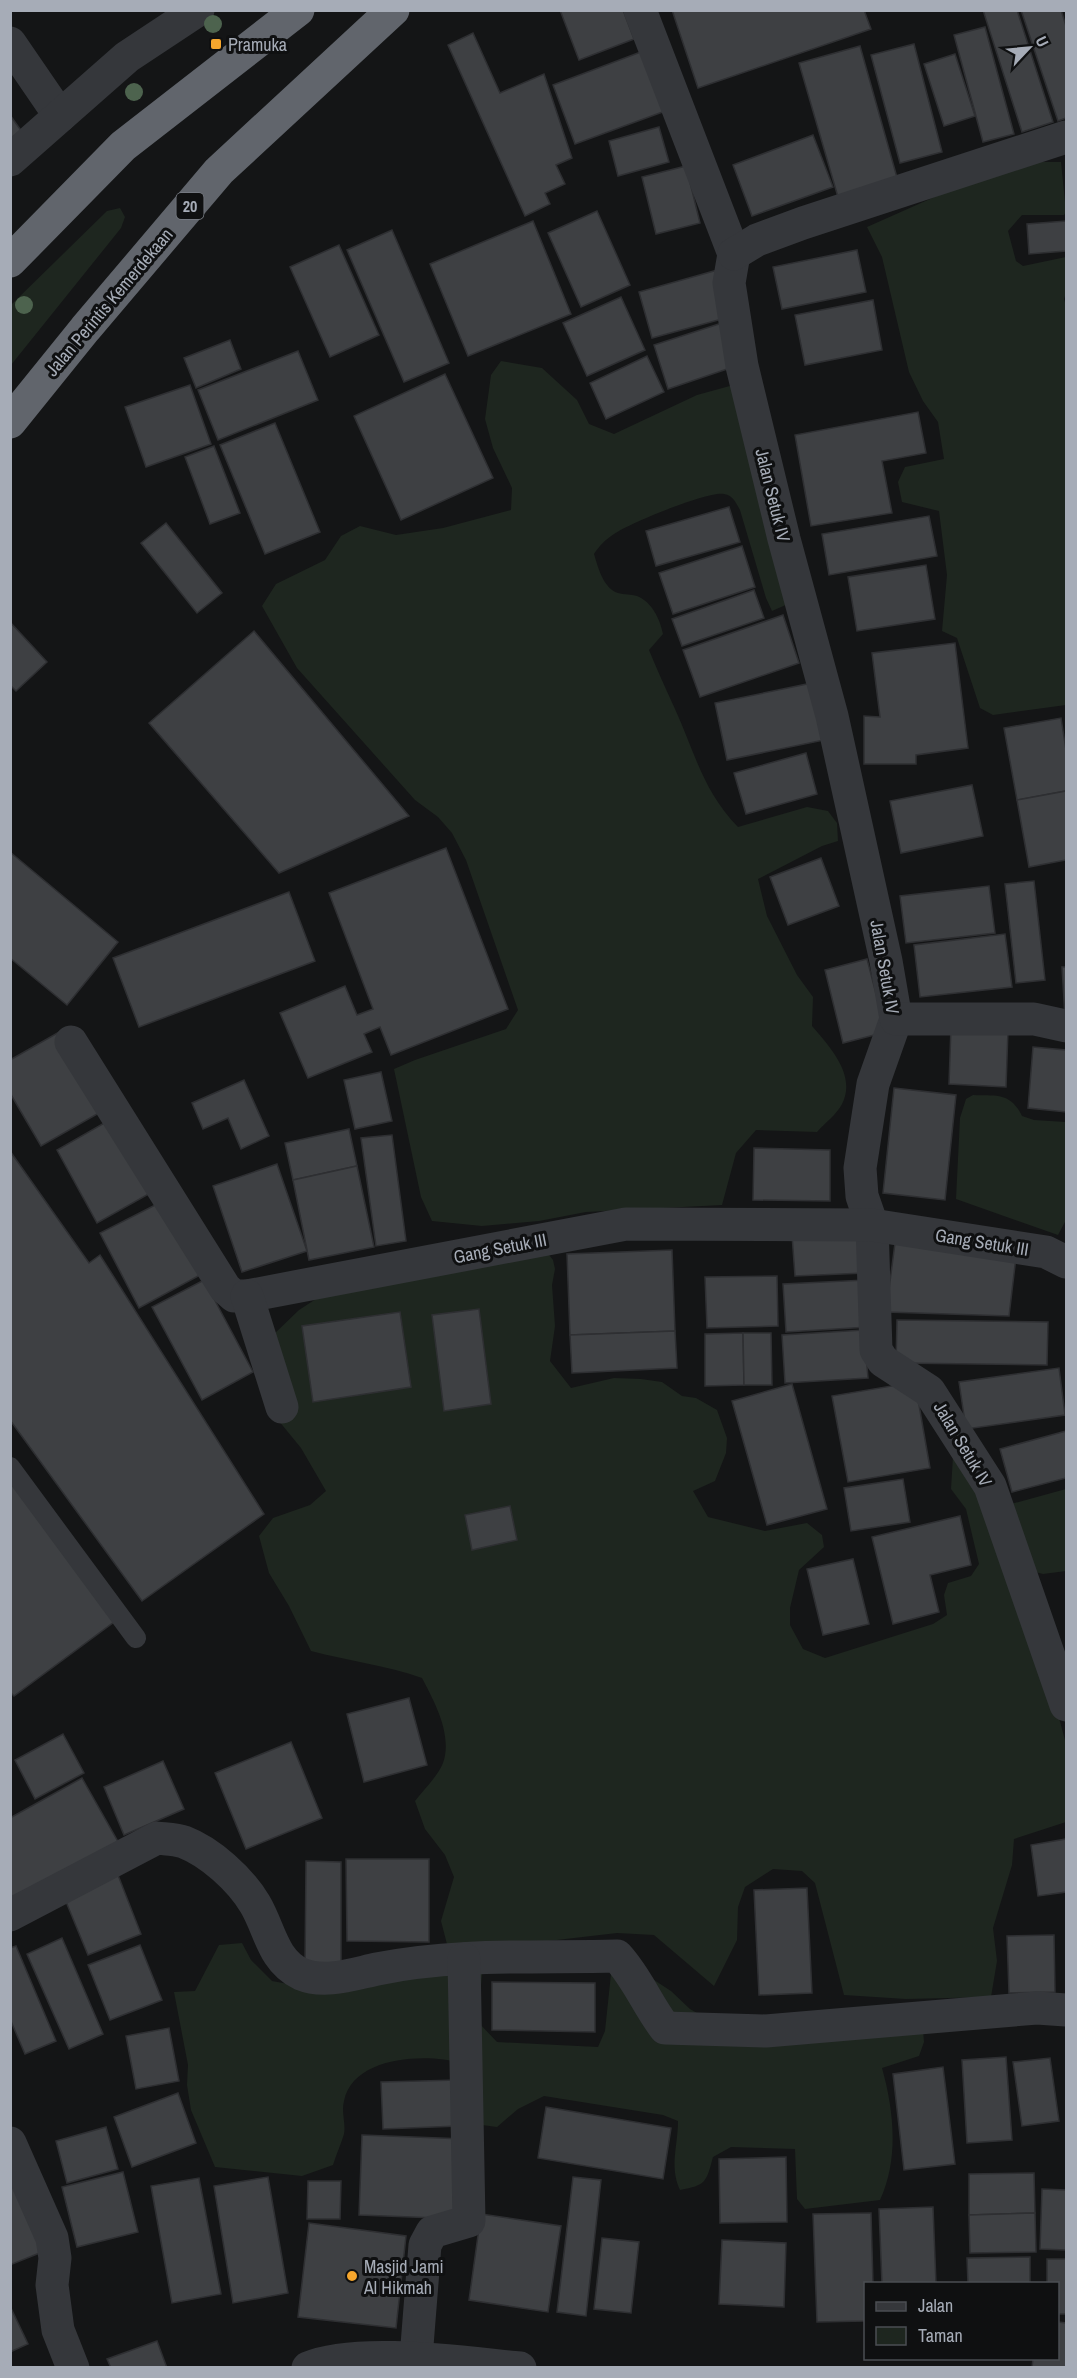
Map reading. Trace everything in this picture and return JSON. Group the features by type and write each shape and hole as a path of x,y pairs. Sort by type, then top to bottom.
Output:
{"highway":[{"path":"10,261 123,146 298,10"},
{"name":"Jalan Perintis Kemerdekaan","path":"10,422 85,329 219,171 393,10"}],"street":[{"path":"10,160 127,57 198,10"},
{"path":"640,10 734,254 757,240 803,223 1066,137"},
{"path":"10,43 60,116"},
{"name":"Jalan Setuk IV","path":"734,254 729,283 742,366 784,539 832,716 884,950 896,1018 873,1084 860,1168 862,1196 872,1226 876,1350 883,1361 929,1390 990,1486 1052,1621 1066,1705"},
{"path":"896,1018 1022,1019 1066,1026"},
{"path":"71,1042 225,1288 234,1296 246,1296 282,1407"},
{"name":"Gang Setuk III","path":"246,1296 626,1224 872,1226 1046,1252 1066,1262"},
{"path":"10,1915 157,1838 182,1842 205,1853 233,1877 255,1904 271,1943 286,1965 303,1975 331,1979 410,1962 617,1956 634,1975 647,2005 665,2028 766,2031 1026,2009 1066,2010"},
{"path":"416,2358 425,2245 432,2232 469,2221 464,1959"},
{"path":"10,2143 52,2238 56,2258 52,2285 58,2330 73,2367"},
{"path":"308,2367 320,2362 345,2359 416,2358 520,2367"}],"lane":[{"path":"10,1467 136,1638"}],"green space":[{"path":"1036,162 1061,162 1066,212 1064,215 1022,215 1008,231 1016,261 1023,266 1066,257 1064,299 1066,306 1066,705 993,715 980,708 957,638 942,631 947,575 939,511 902,502 898,482 905,467 944,459 938,422 923,401 909,372 882,257 867,227 948,191"},
{"path":"120,208 125,217 121,228 11,365 11,305 107,211"},
{"path":"501,361 542,368 577,400 589,424 614,434 697,395 737,384 788,604 772,611 740,510 730,496 724,494 702,497 623,529 611,536 594,554 608,587 618,593 635,595 647,602 657,617 663,634 649,650 708,785 716,800 738,827 807,807 828,811 837,823 838,841 822,846 758,879 767,916 797,975 813,997 812,1026 833,1052 844,1072 846,1093 840,1108 817,1132 756,1130 736,1153 722,1205 586,1212 539,1221 482,1226 432,1221 421,1197 394,1069 506,1029 518,1010 466,860 452,833 438,817 415,800 297,668 262,606 276,584 325,560 341,536 360,526 396,535 443,528 511,510 512,488 493,448 485,419 491,375"},
{"path":"973,1095 1008,1099 1022,1116 1034,1120 1066,1122 1066,1220 1058,1235 956,1199 960,1118 966,1099"},
{"path":"546,1251 553,1260 555,1269 552,1285 555,1326 550,1361 571,1388 614,1378 662,1382 682,1396 696,1398 717,1410 727,1438 726,1453 715,1481 693,1491 708,1517 765,1531 807,1523 822,1535 824,1547 799,1570 790,1608 790,1625 803,1649 825,1658 933,1624 947,1615 944,1595 948,1583 971,1576 979,1564 966,1509 951,1489 953,1456 964,1457 1054,1699 1066,1744 1066,1822 1014,1839 1012,1865 993,1928 997,1961 991,1997 906,1999 844,1995 815,1883 802,1871 773,1869 745,1887 738,1907 737,1940 714,1986 654,1935 617,1933 514,1945 448,1948 441,1921 454,1877 445,1855 425,1829 415,1801 438,1773 445,1752 444,1730 432,1697 422,1678 311,1651 289,1606 269,1573 259,1536 273,1518 310,1505 326,1491 301,1448 274,1415 272,1336 299,1310 333,1288"},
{"path":"1066,1489 1066,1571 1043,1574 1028,1570 1011,1504"},
{"path":"242,1943 251,1960 272,1981 332,1992 390,1977 482,1974 478,2022 497,2042 598,2047 605,2031 611,1974 634,1967 671,1991 690,2009 728,2031 923,2030 924,2042 919,2056 882,2068 893,2135 890,2168 880,2200 805,2209 797,2199 795,2149 731,2147 713,2157 704,2181 680,2190 675,2173 678,2121 663,2115 544,2096 518,2109 497,2127 482,2125 461,2063 429,2058 393,2061 376,2067 361,2075 350,2086 343,2105 344,2134 333,2165 302,2176 215,2167 191,2110 187,2085 188,2065 174,1992 195,1991 219,1945"}],"building":[{"path":"560,10 623,10 634,39 579,60"},
{"path":"672,10 864,10 871,29 698,88"},
{"path":"983,10 1017,10 1053,122 1022,132"},
{"path":"1021,10 1061,10 1066,26 1066,118 1058,121"},
{"path":"985,27 1014,134 983,142 954,35"},
{"path":"473,33 500,93 544,74 572,158 556,165 565,184 545,193 550,204 525,216 448,45"},
{"path":"914,44 942,152 900,163 871,55"},
{"path":"860,46 898,181 838,197 799,63"},
{"path":"646,50 668,110 575,144 553,85"},
{"path":"955,54 975,116 944,126 924,64"},
{"path":"10,115 25,136 10,146"},
{"path":"659,127 669,162 618,176 609,141"},
{"path":"813,135 833,187 752,216 733,165"},
{"path":"686,166 700,223 656,234 642,177"},
{"path":"597,211 630,285 581,307 548,233"},
{"path":"533,221 571,314 468,356 430,264"},
{"path":"1066,221 1066,251 1029,254 1027,224"},
{"path":"392,230 449,363 404,382 347,250"},
{"path":"339,245 379,335 330,357 290,267"},
{"path":"857,250 866,292 782,309 773,267"},
{"path":"721,269 733,316 652,338 639,292"},
{"path":"621,297 645,350 587,376 563,323"},
{"path":"873,300 882,350 805,365 795,315"},
{"path":"725,322 739,365 668,389 654,345"},
{"path":"230,340 241,369 196,388 184,358"},
{"path":"298,351 318,400 218,440 198,390"},
{"path":"647,356 664,392 606,419 590,383"},
{"path":"445,374 493,478 401,520 354,416"},
{"path":"190,385 211,444 146,467 125,407"},
{"path":"918,412 926,453 882,461 892,513 811,526 795,435"},
{"path":"275,423 320,532 265,554 220,445"},
{"path":"214,446 240,513 210,524 185,457"},
{"path":"729,507 740,542 656,566 646,531"},
{"path":"929,516 937,556 829,575 822,534"},
{"path":"166,523 222,593 197,613 141,543"},
{"path":"742,546 755,587 673,614 659,573"},
{"path":"926,565 935,619 857,631 848,577"},
{"path":"754,590 764,618 682,646 672,619"},
{"path":"783,615 799,663 700,697 683,650"},
{"path":"10,622 47,662 16,691 10,685"},
{"path":"254,631 409,816 279,873 149,723"},
{"path":"955,643 968,748 916,755 916,764 864,764 864,716 880,717 872,653"},
{"path":"812,683 824,740 727,760 715,703"},
{"path":"1061,718 1066,750 1066,791 1017,800 1004,728"},
{"path":"806,753 817,794 746,814 734,773"},
{"path":"972,785 983,836 901,853 890,801"},
{"path":"1066,791 1066,860 1029,867 1017,800"},
{"path":"446,848 508,1009 391,1055 380,1027 364,1034 372,1052 308,1078 280,1013 345,986 357,1015 373,1009 329,893"},
{"path":"10,852 118,942 67,1005 10,958"},
{"path":"821,858 839,906 788,925 770,877"},
{"path":"1034,881 1045,980 1016,983 1005,884"},
{"path":"989,886 995,933 906,943 900,896"},
{"path":"289,892 315,961 139,1027 113,958"},
{"path":"1005,934 1012,987 920,997 914,945"},
{"path":"867,959 886,1032 843,1043 825,970"},
{"path":"1062,967 1066,967 1066,1017 1065,1017"},
{"path":"951,1027 1008,1030 1006,1087 949,1084"},
{"path":"61,1031 106,1109 41,1146 10,1093 10,1060"},
{"path":"1033,1047 1066,1050 1066,1112 1028,1108"},
{"path":"381,1072 392,1121 355,1129 344,1080"},
{"path":"244,1080 269,1136 241,1149 228,1118 203,1129 192,1103"},
{"path":"894,1088 956,1095 945,1200 883,1193"},
{"path":"113,1118 154,1191 97,1223 57,1150"},
{"path":"349,1129 357,1166 293,1180 285,1143"},
{"path":"392,1135 406,1241 376,1246 361,1138"},
{"path":"754,1148 830,1150 830,1201 753,1200"},
{"path":"10,1151 89,1263 100,1255 264,1514 142,1601 10,1420"},
{"path":"277,1164 307,1251 242,1272 213,1186"},
{"path":"357,1166 374,1247 309,1260 293,1180"},
{"path":"163,1201 202,1274 139,1308 100,1233"},
{"path":"864,1232 865,1273 795,1276 792,1235"},
{"path":"895,1243 1016,1257 1009,1316 886,1312"},
{"path":"672,1250 675,1331 570,1335 567,1254"},
{"path":"777,1276 778,1326 707,1328 705,1277"},
{"path":"204,1280 253,1372 202,1400 152,1307"},
{"path":"866,1280 869,1327 786,1332 783,1284"},
{"path":"479,1309 491,1404 444,1411 432,1315"},
{"path":"400,1312 411,1387 313,1402 302,1326"},
{"path":"897,1320 1048,1322 1047,1365 896,1363"},
{"path":"864,1330 868,1378 785,1383 782,1335"},
{"path":"675,1331 677,1368 572,1373 570,1335"},
{"path":"743,1333 744,1385 705,1386 705,1334"},
{"path":"743,1333 771,1333 772,1385 744,1385"},
{"path":"1059,1368 1065,1415 966,1429 959,1382"},
{"path":"915,1382 930,1468 848,1482 832,1396"},
{"path":"792,1384 827,1509 767,1525 732,1401"},
{"path":"1066,1431 1066,1478 1012,1492 1000,1449"},
{"path":"10,1473 118,1619 14,1696 10,1692"},
{"path":"903,1479 910,1522 851,1531 844,1488"},
{"path":"510,1506 517,1540 472,1550 465,1515"},
{"path":"960,1516 971,1565 930,1575 939,1612 893,1624 872,1537"},
{"path":"853,1559 869,1624 823,1635 807,1569"},
{"path":"409,1698 427,1765 364,1782 347,1714"},
{"path":"63,1734 84,1773 35,1799 15,1760"},
{"path":"291,1742 322,1818 246,1849 215,1773"},
{"path":"163,1761 184,1809 124,1835 104,1787"},
{"path":"82,1778 121,1847 10,1900 10,1818"},
{"path":"1066,1839 1066,1892 1038,1896 1031,1845"},
{"path":"346,1859 429,1859 429,1942 347,1941"},
{"path":"306,1861 341,1862 341,1966 305,1965"},
{"path":"116,1870 141,1934 88,1955 62,1892"},
{"path":"807,1888 812,1993 759,1995 754,1890"},
{"path":"1054,1935 1055,1992 1009,1993 1007,1936"},
{"path":"62,1938 103,2034 69,2049 27,1954"},
{"path":"140,1945 162,2000 110,2020 88,1965"},
{"path":"16,1946 56,2041 25,2054 10,2019 10,1948"},
{"path":"492,1982 595,1983 595,2032 492,2030"},
{"path":"169,2028 179,2081 136,2089 126,2036"},
{"path":"1006,2057 1012,2140 967,2143 962,2060"},
{"path":"1050,2058 1059,2121 1022,2126 1013,2062"},
{"path":"943,2067 955,2164 904,2170 893,2074"},
{"path":"458,2080 459,2126 383,2129 381,2082"},
{"path":"178,2093 196,2143 132,2167 114,2117"},
{"path":"546,2107 671,2128 663,2179 538,2158"},
{"path":"106,2127 118,2169 67,2183 56,2141"},
{"path":"362,2135 465,2139 463,2219 359,2215"},
{"path":"786,2157 787,2222 720,2223 719,2159"},
{"path":"10,2172 42,2252 10,2265"},
{"path":"123,2172 138,2232 77,2247 62,2187"},
{"path":"1034,2173 1035,2213 969,2215 969,2174"},
{"path":"268,2177 288,2293 233,2303 214,2186"},
{"path":"573,2177 601,2180 586,2316 557,2312"},
{"path":"199,2178 221,2294 172,2303 151,2186"},
{"path":"308,2181 341,2181 340,2219 307,2219"},
{"path":"1042,2189 1066,2190 1066,2250 1040,2249"},
{"path":"933,2207 936,2282 882,2282 879,2209"},
{"path":"871,2213 873,2282 864,2282 864,2321 817,2322 813,2214"},
{"path":"1035,2213 1036,2252 970,2253 969,2215"},
{"path":"481,2214 561,2226 548,2312 469,2300"},
{"name":"Masjid Jami Al Hikmah","path":"309,2223 406,2236 396,2328 298,2317"},
{"path":"602,2238 639,2242 631,2313 594,2309"},
{"path":"722,2240 786,2243 784,2307 719,2304"},
{"path":"1030,2257 1030,2282 968,2282 967,2258"},
{"path":"1047,2259 1066,2259 1066,2314 1059,2314 1059,2282 1047,2282"},
{"path":"10,2306 28,2344 10,2352"},
{"path":"1059,2322 1066,2323 1066,2368 1032,2368 1033,2360 1059,2360"},
{"path":"157,2341 167,2368 111,2368 107,2359"}],"place":[{"name":"Pramuka","path":"216,44"},
{"name":"Masjid Jami Al Hikmah","path":"352,2276"}]}
